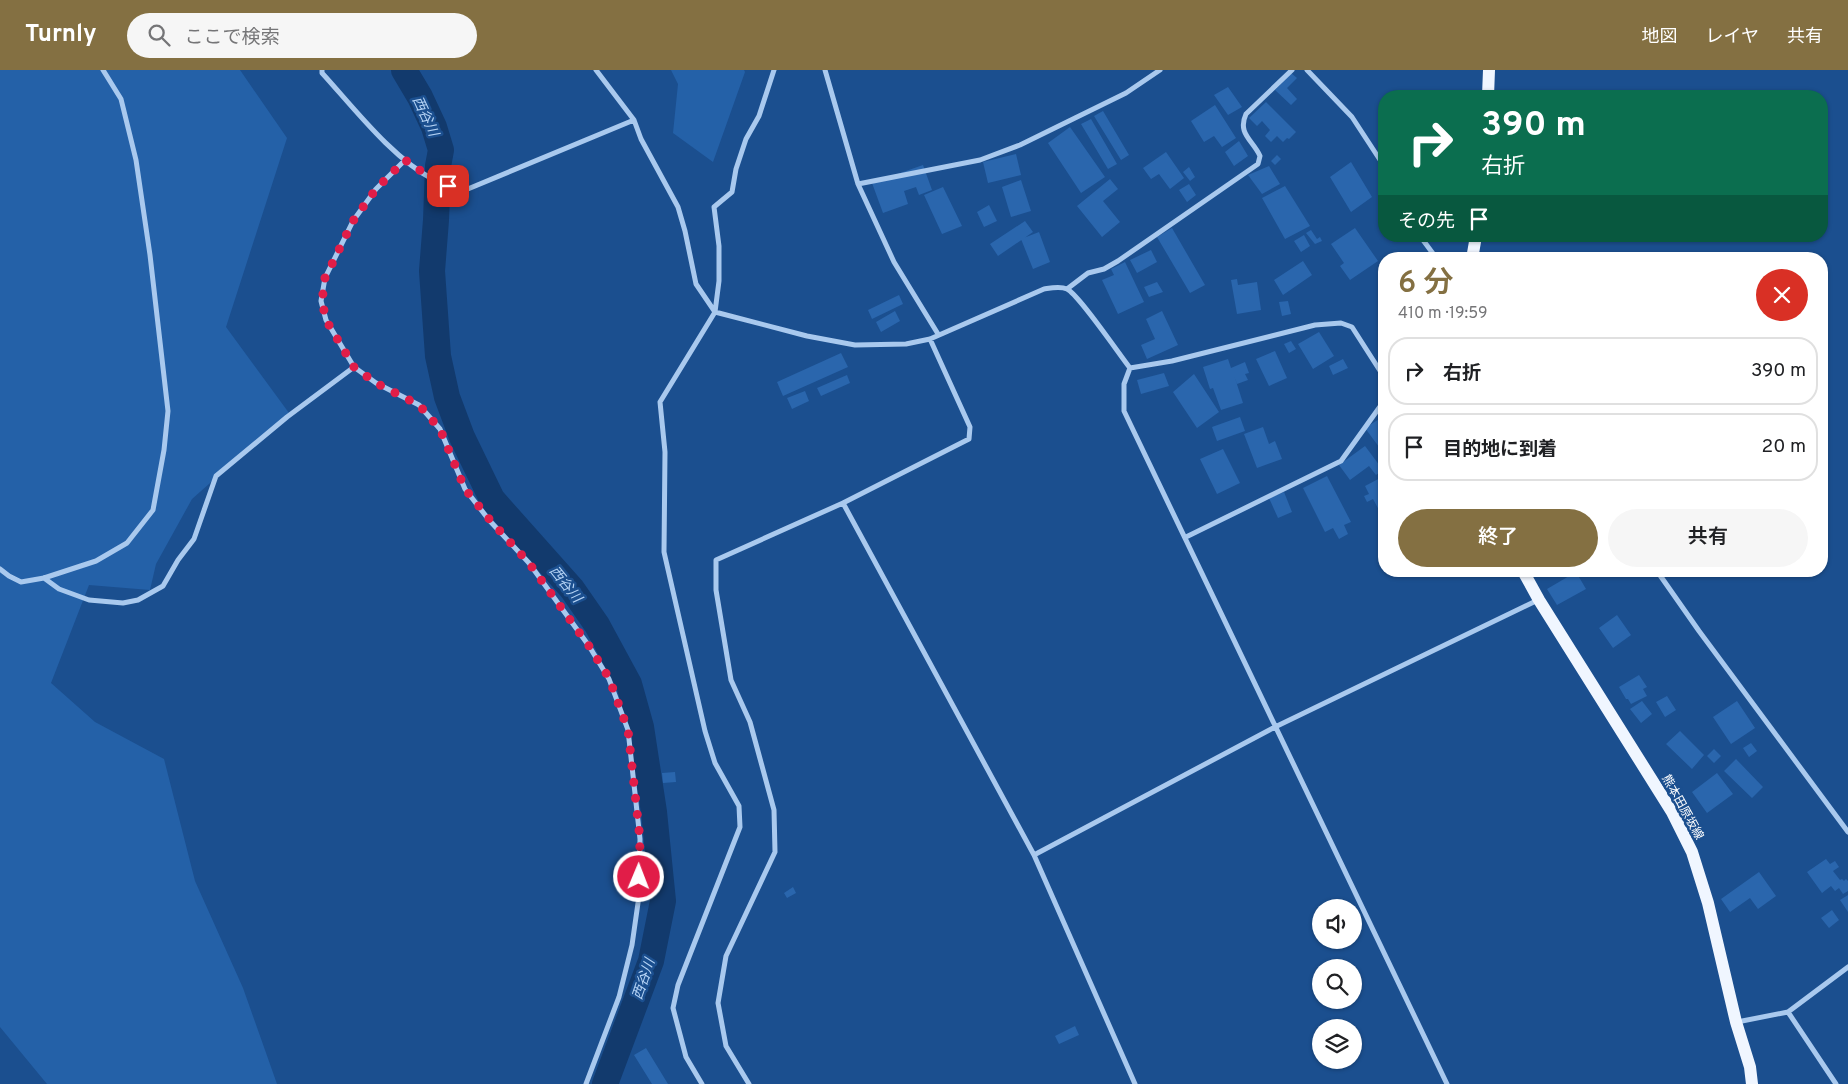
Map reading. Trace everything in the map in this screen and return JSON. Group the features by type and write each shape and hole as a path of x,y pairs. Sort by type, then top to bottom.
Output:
{"main road":[{"path":"1488,90 1489,70"},
{"name":"熊本田原坂線","path":"1526,577 1672,812 1692,852 1708,903 1736,1022 1750,1067 1752,1084"}],"street":[{"path":"0,569 21,582 44,578 96,561 127,543 153,510 164,450 168,411 150,255 136,160 121,99 103,70"},
{"path":"322,70 322,73 374,132 405,160 434,180 463,191 634,120"},
{"path":"596,70 634,120 641,139 678,207 696,284 715,312 807,336 855,344 906,344 930,339 1044,289 1055,287 1067,289 1081,304 1130,368"},
{"path":"702,1084 686,1057 673,1008 678,985 740,827 739,806 715,763 705,731 664,552 665,452 660,402 715,312 719,281 719,246 714,207 732,192 736,169 746,139 759,116 774,70"},
{"path":"825,70 858,184 894,262 938,334"},
{"path":"858,184 980,160 1020,145 1126,92 1160,70"},
{"path":"1067,289 1088,273 1104,269 1118,261 1258,164 1260,156 1245,133 1243,121 1246,114 1292,70"},
{"path":"1307,70 1352,117 1378,157"},
{"path":"405,160 376,189 353,221 325,278 322,301 326,320 354,367 376,383 419,405 440,429 465,489 529,563 589,646 609,678 628,730 640,839 639,896 632,945 619,997 586,1084"},
{"path":"1130,368 1172,362 1315,325 1341,323 1352,328 1378,367"},
{"path":"749,1084 726,1046 718,1003 726,956 775,852 774,810 750,722 731,680 716,590 716,560 843,503 969,439 970,427 930,339"},
{"path":"44,578 59,588 88,600 123,603 138,600 163,586 178,560 194,539 216,476 287,417 354,367"},
{"path":"1130,368 1124,384 1124,411 1447,1084"},
{"path":"1186,538 1341,461 1378,409"},
{"path":"843,503 1034,855 1135,1084"},
{"path":"1661,577 1698,631 1848,832"},
{"path":"1034,855 1276,727 1539,600"},
{"path":"1736,1022 1788,1012 1848,967"},
{"path":"1788,1012 1836,1084"}],"shaded area":[{"path":"0,70 240,70 287,138 226,327 289,413 192,499 156,564 150,590 89,585 51,683 95,722 164,759 195,881 243,988 277,1084 47,1084 0,1027"},
{"path":"671,70 744,70 745,72 713,162 673,133 678,84"}],"building":[{"path":"1291,73 1297,78 1287,88 1297,99 1291,105 1275,90"},
{"path":"1228,87 1242,107 1228,115 1214,95"},
{"path":"1266,102 1296,132 1289,139 1287,138 1283,142 1277,136 1271,142 1265,136 1270,130 1262,121 1257,126 1249,118"},
{"path":"1215,105 1236,138 1222,147 1214,136 1204,142 1191,121"},
{"path":"1103,111 1129,155 1121,160 1094,116"},
{"path":"1091,119 1117,164 1108,169 1081,124"},
{"path":"1070,127 1105,177 1081,193 1048,143"},
{"path":"1239,141 1248,156 1234,166 1225,152"},
{"path":"1166,152 1184,178 1170,189 1159,174 1151,179 1143,168"},
{"path":"1016,154 1021,175 988,183 983,162"},
{"path":"1277,155 1281,159 1275,165 1271,161"},
{"path":"1351,162 1372,197 1351,212 1330,177"},
{"path":"923,165 932,190 919,195 916,187 904,191 908,204 883,213 872,183"},
{"path":"1269,166 1280,184 1262,194 1248,175"},
{"path":"1189,167 1195,177 1190,181 1183,172"},
{"path":"1110,179 1118,189 1103,201 1120,222 1102,237 1077,206"},
{"path":"1021,180 1031,211 1011,217 1002,187"},
{"path":"1189,184 1196,195 1187,202 1179,190"},
{"path":"1285,186 1310,226 1285,239 1262,198"},
{"path":"943,187 962,226 942,234 924,195"},
{"path":"989,205 997,221 984,227 977,212"},
{"path":"1025,221 1033,232 998,256 990,244"},
{"path":"1172,228 1205,285 1190,293 1157,237"},
{"path":"1355,228 1378,261 1350,280 1340,266 1344,263 1331,244"},
{"path":"1311,230 1317,239 1320,237 1322,241 1315,244 1306,233"},
{"path":"1039,232 1050,262 1033,269 1021,239"},
{"path":"1304,235 1310,246 1301,252 1294,241"},
{"path":"1151,250 1157,262 1137,273 1130,260"},
{"path":"1303,261 1312,275 1283,295 1274,280"},
{"path":"1125,262 1144,302 1118,314 1102,280 1114,275 1111,269"},
{"path":"1237,279 1238,285 1257,282 1261,310 1237,314 1231,280"},
{"path":"1157,282 1163,292 1149,297 1144,287"},
{"path":"899,295 903,304 872,319 868,310"},
{"path":"1288,301 1291,314 1282,316 1279,302"},
{"path":"895,311 900,321 881,332 876,322"},
{"path":"1162,311 1178,345 1147,359 1141,345 1155,339 1146,319"},
{"path":"1319,332 1334,356 1313,369 1298,344"},
{"path":"1291,341 1296,349 1289,353 1284,344"},
{"path":"1275,351 1287,378 1269,386 1256,359"},
{"path":"841,353 848,367 783,396 777,382"},
{"path":"1228,359 1231,368 1245,362 1249,373 1245,374 1248,380 1237,384 1234,375 1243,403 1221,410 1213,388 1210,389 1203,367"},
{"path":"1343,359 1348,368 1333,375 1329,366"},
{"path":"1164,373 1169,386 1141,394 1137,380"},
{"path":"1194,374 1219,412 1197,428 1173,392"},
{"path":"847,375 850,383 821,396 817,388"},
{"path":"805,391 809,401 792,409 787,398"},
{"path":"1240,417 1245,431 1217,441 1212,427"},
{"path":"1378,420 1378,446 1365,428"},
{"path":"1263,427 1269,444 1275,441 1282,459 1257,468 1244,434"},
{"path":"1365,446 1378,463 1378,474 1376,475 1369,466 1350,480 1339,465"},
{"path":"1223,449 1240,483 1217,494 1200,459"},
{"path":"1327,476 1351,522 1344,525 1348,534 1339,539 1333,528 1325,532 1303,488"},
{"path":"1378,479 1378,508 1373,499 1367,502 1364,496 1369,494 1365,486"},
{"path":"1284,492 1292,512 1278,518 1269,498"},
{"path":"1567,577 1579,577 1586,589 1557,605 1547,589"},
{"path":"1617,615 1631,635 1613,648 1599,628"},
{"path":"1639,675 1647,687 1643,689 1647,696 1631,704 1619,687"},
{"path":"1667,696 1676,710 1665,717 1656,702"},
{"path":"1642,701 1652,714 1641,723 1630,709"},
{"path":"1737,701 1755,728 1731,744 1713,717"},
{"path":"1680,731 1704,755 1692,769 1666,744"},
{"path":"1751,743 1757,751 1749,757 1743,748"},
{"path":"1714,749 1721,756 1714,763 1707,756"},
{"path":"1736,759 1763,787 1752,798 1724,771"},
{"path":"675,772 676,782 663,783 662,773"},
{"path":"1717,773 1733,794 1707,813 1692,792"},
{"path":"1826,859 1830,864 1835,861 1839,867 1833,871 1840,880 1844,881 1846,879 1848,881 1848,891 1843,894 1839,888 1835,891 1831,886 1822,893 1807,872"},
{"path":"1759,872 1776,896 1758,909 1750,898 1730,912 1721,899"},
{"path":"793,887 796,893 787,898 784,893"},
{"path":"1848,895 1848,912 1840,900"},
{"path":"1832,910 1839,920 1829,928 1821,918"},
{"path":"1075,1026 1079,1035 1059,1044 1055,1036"},
{"path":"646,1048 668,1084 652,1084 634,1055"}],"waterway":[{"name":"西谷川","path":"404,70 420,97 434,127 441,150 438,166 432,271 438,356 447,397 462,437 492,499 572,589 597,625 629,684 641,727 654,812 663,901 651,961 605,1084"}],"route":[{"path":"448,186 434,180 405,160 376,189 353,221 325,278 322,301 326,320 354,367 376,383 419,405 440,429 465,489 529,563 563,608 609,678 628,730 640,839 639,877"}]}
